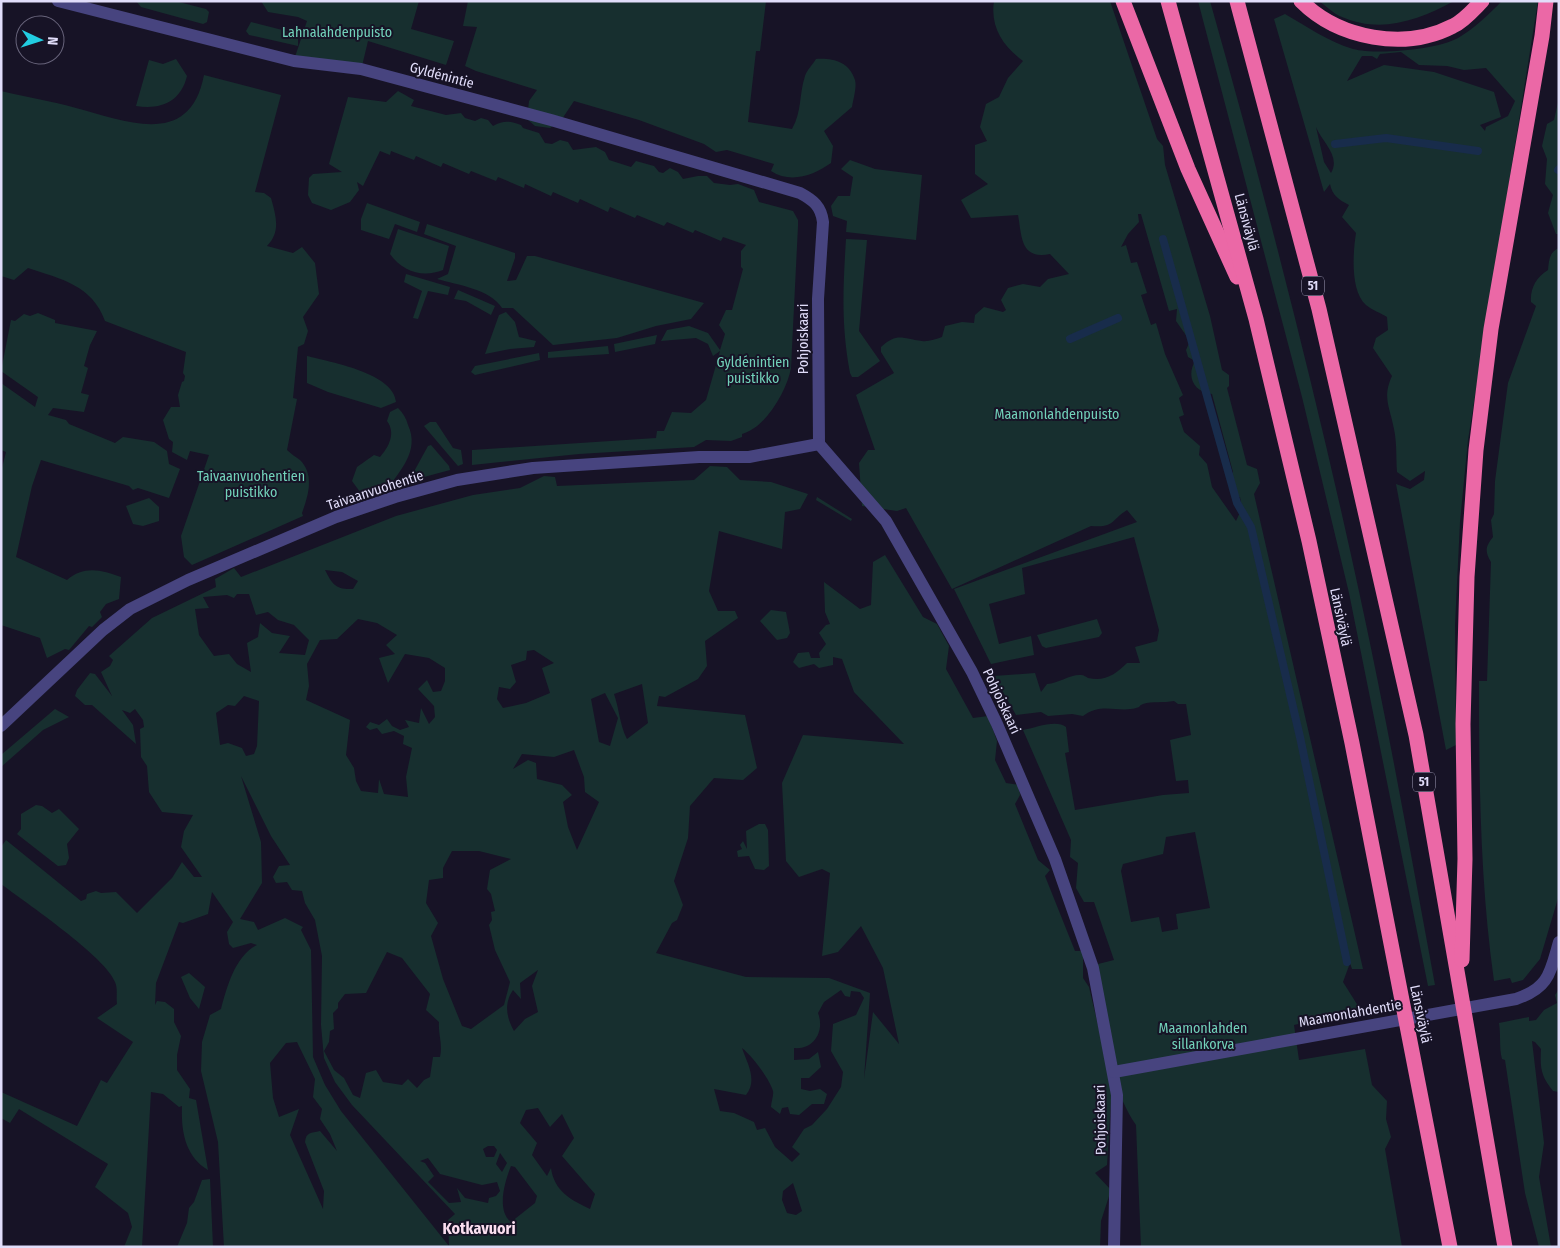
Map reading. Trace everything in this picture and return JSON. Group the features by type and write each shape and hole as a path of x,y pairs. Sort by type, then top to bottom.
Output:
{"highway":[{"path":"1123,1 1188,169 1256,319"},
{"name":"Länsiväylä","path":"1168,1 1256,319 1309,541 1348,724 1450,1247"},
{"name":"51","path":"1237,1 1318,309 1381,573 1416,735 1505,1247"},
{"path":"1301,1 1314,14 1348,32 1388,39 1423,37 1455,26 1482,1"},
{"path":"1461,991 1465,859 1464,704 1467,577 1476,450 1491,329 1546,1"}],"street":[{"name":"Gyldénintie","path":"58,1 259,53 294,61 361,70 441,90 696,162 800,193 813,200"},
{"name":"Pohjoiskaari","path":"813,200 822,212 823,222 818,299 819,444 886,521 972,672 997,724 1055,859 1093,968 1114,1072 1117,1095 1114,1247"},
{"name":"Taivaanvuohentie","path":"1,726 103,630 130,609 188,580 336,517 395,497 457,480 533,468 699,457 749,457 819,444"},
{"name":"Maamonlahdentie","path":"1114,1072 1136,1070 1354,1027 1516,999 1531,994 1548,979 1559,942"}],"green space":[{"path":"136,1 175,1 206,9 209,12 207,22 203,24 141,7"},
{"name":"Lahnalahdenpuisto","path":"261,1 419,1 411,29 454,41 446,65 368,41 362,66 295,57 307,21 298,17 268,12"},
{"path":"468,1 766,1 760,51 756,51 748,122 792,129 799,110 805,76 816,59 834,60 849,69 855,80 852,107 824,131 833,146 831,163 810,174 794,177 786,177 771,171 774,164 727,150 716,152 704,144 639,120 574,101 562,119 550,128 535,126 527,119 529,101 537,90 465,66 477,27 463,26"},
{"path":"994,1 1110,1 1157,139 1163,146 1165,165 1210,316 1222,370 1229,375 1229,386 1227,388 1247,465 1257,469 1260,483 1254,494 1363,969 1352,969 1350,963 1343,982 1360,1009 1294,1025 1299,1060 1365,1049 1372,1085 1387,1101 1386,1119 1391,1137 1385,1149 1402,1247 1141,1247 1136,1125 1126,1108 1112,1069 1103,1027 1094,965 1114,960 1094,902 1084,902 1076,888 1078,863 1070,857 1071,840 1023,730 1051,724 1066,727 1069,752 1065,753 1075,810 1163,795 1189,793 1188,780 1176,781 1170,740 1191,735 1186,704 1178,704 1174,701 1150,703 1143,704 1138,708 1096,710 1083,716 1072,714 1048,716 1041,712 1016,715 994,676 1035,673 1041,692 1047,684 1073,676 1082,675 1088,678 1100,679 1114,674 1127,663 1140,663 1135,647 1157,641 1159,630 1134,537 1022,568 1025,594 989,604 999,644 1031,636 1034,655 991,664 954,589 1137,522 1127,510 1109,524 1091,526 952,589 906,508 897,511 862,506 859,463 868,450 875,450 856,395 894,373 881,352 881,347 896,338 924,341 942,337 945,326 962,322 974,323 975,315 984,307 1003,312 1006,310 1001,300 1008,288 1023,284 1040,287 1048,279 1069,274 1050,254 1040,255 1028,250 1022,238 1018,215 971,218 961,200 988,184 975,174 975,145 987,141 980,127 986,104 999,97 1008,78 1023,61 1004,42 996,27 993,10","holes":["1138,214 1141,214 1169,311 1177,309 1176,321 1190,341 1186,350 1188,357 1195,361 1191,373 1193,383 1200,390 1212,394 1233,472 1227,480 1232,496 1240,497 1242,508 1236,521 1212,487 1207,464 1199,455 1200,446 1184,432 1179,417 1184,415 1179,398 1183,395 1165,354 1156,323 1151,325 1141,295 1147,293 1137,262 1131,263 1126,245 1121,247 1128,234 1139,222","1195,832 1210,908 1176,914 1178,929 1162,932 1159,917 1131,922 1121,871 1123,864 1163,854 1166,837"]},
{"path":"1198,1 1210,1 1271,223 1344,521 1399,790 1435,985 1428,986 1349,593 1302,397"},
{"path":"1319,1 1454,1 1413,19 1385,24 1371,24 1342,17"},
{"path":"1502,1 1538,1 1468,440 1460,522 1455,625 1456,745 1446,750 1396,484 1410,489 1424,480 1425,471 1410,481 1397,472 1395,434 1387,397 1392,376 1373,348 1376,338 1388,330 1387,317 1366,305 1357,291 1354,271 1356,233 1342,217 1349,205 1336,197 1330,184 1324,192 1274,19 1285,14 1326,38 1353,49 1376,52 1406,50 1436,46 1458,38 1476,26","holes":["1401,52 1419,65 1447,66 1464,70 1486,68 1515,101 1508,116 1486,127 1485,131 1480,125 1501,117 1494,92 1434,72 1384,65 1347,81 1362,56 1372,56 1377,59 1380,54","1316,127 1330,149 1334,161 1331,173 1324,162"]},
{"path":"251,22 298,34 298,46 249,35 246,31"},
{"path":"176,59 187,76 184,85 175,98 154,107 136,106 149,60 163,64"},
{"name":"Taivaanvuohentien puistikko","path":"204,75 281,95 255,192 264,193 271,198 274,211 276,229 267,246 293,253 302,247 315,263 319,294 303,317 308,331 304,344 298,347 293,398 297,399 287,450 305,466 309,479 303,516 192,565 184,557 181,536 209,455 190,451 187,460 172,452 173,442 169,439 163,420 171,407 180,407 178,395 185,376 183,373 186,352 105,321 92,299 84,291 63,280 28,268 14,280 1,276 1,91 58,103 115,119 154,124 171,121 185,113 197,98"},
{"name":"Gyldénintien puistikko","path":"398,91 414,100 411,106 446,115 461,113 465,118 475,121 481,118 488,120 493,126 504,122 514,123 539,133 545,143 552,144 560,140 568,142 573,150 596,147 605,152 609,160 631,167 636,161 654,166 659,172 663,173 670,168 678,172 683,179 707,176 714,183 738,184 754,190 759,202 793,211 798,220 798,226 791,368 780,397 767,416 751,430 742,434 742,437 731,441 706,440 694,447 579,454 472,465 472,450 656,438 657,431 664,431 672,412 691,413 706,400 720,351 713,356 708,344 696,338 661,341 667,330 689,326 708,333 720,350 725,334 719,325 726,310 732,310 743,269 741,267 741,251 746,245 723,237 721,241 695,230 693,233 667,222 664,226 637,215 635,218 610,207 608,212 580,199 578,203 553,192 551,196 525,184 524,188 498,177 496,181 471,171 469,174 443,163 441,167 416,156 414,160 391,151 390,155 380,151 363,186 357,182 359,190 350,202 331,210 312,203 308,195 309,178 313,174 342,172 329,164 348,97 386,102"},
{"path":"1559,98 1559,234 1556,234 1548,213 1553,195 1545,184 1547,159 1542,146 1547,124 1554,120"},
{"path":"850,160 875,169 922,175 916,240 846,232 847,221 833,216 831,206 838,196 850,196 853,177 841,169"},
{"path":"367,203 420,222 417,232 395,224 389,239 361,230 361,219"},
{"path":"427,224 515,253 507,281 516,280 527,256 535,256 704,303 691,319 656,326 617,338 553,345 513,308 502,308 490,296 482,292 437,279 448,274 456,246 424,234"},
{"path":"398,229 449,246 443,270 428,273 414,272 395,260 390,254"},
{"path":"846,239 867,240 859,331 880,361 858,377 852,377 850,373 845,339"},
{"path":"1559,248 1559,895 1540,959 1523,980 1512,983 1510,978 1494,981 1483,869 1479,681 1487,681 1491,562 1487,550 1488,544 1493,537 1491,520 1494,514 1495,481 1508,383 1536,306 1531,302 1533,288 1540,276 1548,270 1551,254"},
{"path":"406,274 450,287 448,295 428,291 418,319 413,318 422,291 404,282"},
{"path":"458,290 495,306 491,315 466,301 454,299"},
{"path":"506,312 515,322 519,337 536,341 534,347 485,354 499,315"},
{"path":"38,313 55,320 55,323 97,331 90,345 84,366 88,368 81,393 89,395 84,412 53,408 48,415 66,420 69,424 115,443 123,437 154,442 167,451 169,464 180,469 169,498 138,488 133,490 129,486 41,460 32,486 16,557 67,580 80,572 93,570 121,577 119,599 106,604 100,612 102,617 92,627 89,626 69,650 65,649 47,658 40,638 1,625 1,472 6,452 1,450 1,383 35,407 38,397 1,371 11,320 15,321 24,314 30,316"},
{"path":"657,335 655,344 615,352 614,344"},
{"path":"608,346 609,354 548,358 548,352"},
{"path":"539,353 540,360 475,375 471,372 475,366"},
{"path":"307,356 359,370 373,376 393,392 396,402 381,408 328,392 307,383"},
{"path":"398,408 405,418 411,434 412,443 407,460 387,490 363,496 352,481 357,467 374,455 380,457 383,453 389,444 391,435 390,426 387,421 390,412"},
{"path":"430,422 436,422 453,448 461,450 463,464 458,466 424,426"},
{"path":"431,445 449,466 450,470 413,480 411,477 428,446"},
{"path":"710,466 727,467 740,480 771,482 808,494 800,509 785,512 782,549 719,531 709,591 718,611 735,611 738,618 705,641 707,666 698,679 665,697 659,696 657,706 745,715 757,768 743,780 714,778 690,806 688,838 674,881 683,905 677,920 672,923 656,953 746,977 829,978 870,993 864,1079 873,1012 899,1044 883,968 861,926 838,952 822,956 830,873 822,869 799,877 786,861 782,783 803,735 904,744 854,692 842,659 833,657 833,665 819,668 814,664 799,668 793,662 798,653 809,652 811,658 820,658 819,653 826,644 819,633 826,625 830,624 825,612 824,582 860,609 871,605 873,562 885,555 923,617 937,624 949,646 946,669 973,718 988,716 997,741 995,760 1006,783 1019,785 1020,795 1015,804 1038,860 1050,870 1045,876 1075,951 1083,951 1083,978 1089,987 1112,1085 1107,1165 1095,1173 1111,1190 1101,1221 1100,1247 224,1247 218,1142 201,1071 202,1042 210,1015 221,1009 229,982 238,964 249,950 257,945 251,943 233,948 229,944 227,932 233,922 212,892 208,914 183,923 179,922 156,983 155,1005 157,1001 165,1002 174,1009 174,1022 181,1036 177,1055 177,1070 190,1089 189,1098 196,1100 208,1170 194,1158 189,1150 182,1125 182,1106 179,1107 163,1094 151,1092 142,1247 124,1247 132,1227 128,1213 95,1187 108,1164 19,1109 10,1123 1,1118 1,1092 77,1126 101,1080 107,1083 133,1042 97,1018 117,1004 116,984 109,972 82,945 1,884 1,847 6,840 81,901 86,899 87,894 96,891 101,893 116,892 137,913 172,878 182,862 194,877 202,877 181,847 184,831 193,815 162,812 149,792 147,766 141,757 140,729 144,727 143,720 135,709 130,713 122,710 133,725 136,744 92,705 85,705 75,696 77,690 90,673 95,674 112,696 101,672 110,666 113,660 109,656 152,618 216,587 215,579 234,568 241,577 396,516 473,495 520,488 544,476 555,477 557,486 694,480","holes":["325,570 342,572 358,581 353,589 335,585","237,594 249,594 256,615 268,612 278,620 294,625 309,640 305,655 279,653 290,636 272,633 260,623 258,637 247,643 251,672 237,664 229,654 214,656 199,635 195,609 209,608 203,597 227,595 234,598","358,619 377,623 397,635 386,645 395,654 379,658 388,683 405,654 429,658 445,668 445,681 441,691 433,692 427,680 418,689 434,706 435,717 429,724 421,708 419,723 405,720 409,727 400,730 392,726 387,719 379,725 370,722 366,727 370,730 377,728 382,734 394,731 404,736 403,744 412,748 406,777 408,797 384,794 379,779 378,793 361,791 356,781 354,768 346,755 350,720 306,700 309,686 307,664 320,640 337,639","534,650 554,663 542,668 550,693 526,703 503,708 497,699 499,687 510,689 516,682 511,665 526,660 527,651","642,684 648,723 627,739 614,694","605,693 618,718 610,746 599,742 591,699","244,696 259,701 257,746 254,754 246,756 242,748 228,743 220,745 216,713 228,705 235,706","574,750 584,777 585,792 599,802 577,850 568,827 563,802 572,795 562,785 537,779 536,763 528,760 513,769 522,754 554,757","241,776 271,836 290,865 279,866 273,877 276,883 287,882 292,890 302,891 305,903 315,920 322,956 321,1025 324,1058 335,1082 352,1105 455,1214 448,1220 449,1246 341,1111 325,1085 313,1057 311,950 301,930 303,927 285,918 258,930 254,922 240,919 262,883 261,842","452,851 479,851 511,859 490,870 487,889 491,894 495,911 491,912 492,920 489,925 495,950 510,982 504,1005 471,1029 462,1026 443,979 431,936 438,923 426,903 429,880 443,878 443,868","387,952 402,958 430,994 426,1010 439,1022 441,1052 440,1057 433,1057 430,1077 424,1080 417,1088 408,1079 402,1085 383,1082 376,1070 366,1073 360,1098 353,1095 344,1078 334,1070 324,1051 329,1042 330,1031 334,1029 333,1013 338,1008 338,1003 345,994 366,993","538,970 532,986 538,1012 525,1019 514,1031 509,1021 507,1010 513,990 521,999 520,983","841,990 845,996 850,997 851,991 860,992 864,998 856,1015 833,1024 831,1051 843,1072 841,1087 827,1109 812,1125 804,1129 792,1147 800,1154 792,1162 775,1147 765,1128 757,1130 754,1122 734,1113 720,1111 714,1089 746,1095 751,1083 751,1077 742,1048 768,1080 773,1093 771,1107 780,1114 782,1108 788,1107 790,1114 799,1115 812,1104 824,1104 827,1094 820,1089 810,1091 801,1089 801,1078 809,1078 821,1067 818,1052 809,1059 794,1060 794,1048 801,1048 812,1043 819,1033 820,1020 818,1013 824,1002","297,1042 315,1079 313,1097 322,1109 320,1119 330,1134 337,1151 320,1131 306,1136 305,1142 324,1191 323,1209 290,1135 299,1109 279,1117 273,1098 270,1063 286,1043","538,1108 550,1127 562,1114 574,1138 562,1156 595,1194 590,1209 564,1194 556,1183 551,1168 547,1176 532,1155 537,1143 520,1123 526,1110","488,1146 494,1146 497,1150 494,1157 486,1157 483,1149","500,1153 507,1163 502,1172 496,1164","428,1158 440,1174 482,1185 497,1182 500,1191 496,1196 489,1198 488,1203 465,1198 457,1188 461,1202 449,1203 428,1182 434,1176 425,1163 420,1161","511,1166 515,1167 537,1196 535,1203 511,1222 506,1217 503,1195","793,1183 802,1211 796,1215 787,1213 782,1200 783,1191"]},
{"path":"817,497 852,519 851,521 816,500"},
{"path":"149,498 159,507 159,521 143,526 133,524 126,506"},
{"path":"771,610 786,612 790,633 787,638 777,640 760,621"},
{"path":"1097,619 1102,633 1099,637 1046,648 1042,646 1037,635"},
{"path":"55,709 69,717 43,730 1,767 1,755"},
{"path":"36,805 42,806 52,813 59,809 79,829 67,844 69,858 66,865 58,866 17,834 21,829 21,814"},
{"path":"759,824 765,824 768,830 769,866 764,870 755,869 749,856 738,857 737,851 742,849 740,845 743,841 747,849 746,831"},
{"path":"189,973 205,987 199,1009 190,998 181,977"},
{"path":"1559,989 1559,1092 1553,1091 1546,1081 1541,1067 1541,1049 1532,1041 1544,1143 1539,1177 1551,1247 1539,1247 1525,1193 1505,1060 1502,1059 1501,1055 1499,1023 1529,1017 1529,1021 1536,1020 1544,1010 1557,1003 1555,995"},
{"path":"210,1179 213,1247 177,1247 187,1223 189,1208 194,1202 202,1180"}],"waterway":[{"path":"1335,144 1386,138 1478,151"},
{"path":"1163,239 1237,503 1251,527 1300,737 1347,962"},
{"path":"1070,339 1118,318"}],"district":[{"name":"Kotkavuori","path":"479,1228"}],"park label":[{"name":"Maamonlahdenpuisto","path":"1057,414"},
{"name":"Maamonlahden sillankorva","path":"1203,1036"}]}
